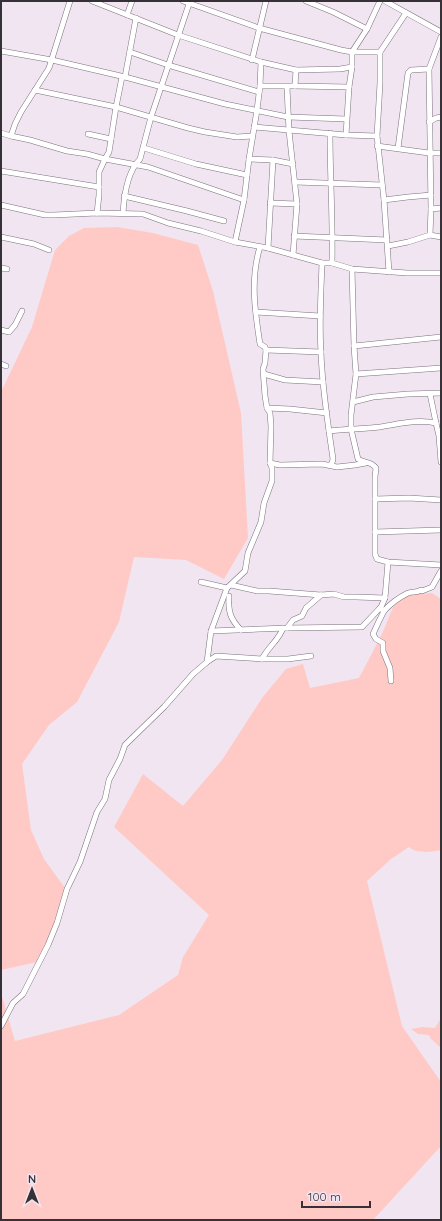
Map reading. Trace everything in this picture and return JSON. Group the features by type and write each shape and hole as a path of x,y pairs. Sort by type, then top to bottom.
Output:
{"street":[{"path":"11,136 21,112 49,68 70,1"},
{"path":"92,1 178,35 252,60 296,70 340,69 352,67"},
{"path":"127,15 132,1"},
{"path":"183,1 190,2 259,28 341,50 352,52 380,52"},
{"path":"252,60 266,1"},
{"path":"306,1 333,12 367,29"},
{"path":"346,135 352,52 367,29 380,1"},
{"path":"385,1 441,32"},
{"path":"123,213 124,196 135,164 140,159 144,148 151,117 190,2"},
{"path":"389,272 384,200 377,146 380,52 406,13"},
{"path":"97,212 99,172 109,152 116,107 130,52 136,18"},
{"path":"430,235 431,195 429,153 429,68 441,37"},
{"path":"1,51 52,60 124,77 162,88 288,117 346,119"},
{"path":"130,52 168,65 259,89 295,86 349,87"},
{"path":"235,242 244,200 248,159 257,110 261,62"},
{"path":"398,148 408,73 411,70 429,68"},
{"path":"295,86 296,70"},
{"path":"287,87 289,131 297,204 294,255"},
{"path":"35,90 116,107 205,132 243,137 252,136"},
{"path":"429,122 441,117"},
{"path":"254,127 289,131 377,136"},
{"path":"1,132 66,151 135,164 244,200"},
{"path":"330,133 332,263"},
{"path":"88,134 111,139"},
{"path":"377,146 429,153 441,153"},
{"path":"144,148 196,164 247,175"},
{"path":"248,159 273,160 293,164"},
{"path":"268,248 273,160"},
{"path":"1,171 99,187"},
{"path":"295,182 382,185"},
{"path":"384,200 408,196 431,195"},
{"path":"124,196 224,221"},
{"path":"270,203 297,204"},
{"path":"1,205 46,215 97,212 142,214 235,242 268,248 352,269 389,272 441,273"},
{"path":"431,208 441,208"},
{"path":"388,246 430,235 441,237"},
{"path":"294,236 387,240"},
{"path":"1,237 34,244 49,250"},
{"path":"207,662 211,631 222,602 231,586 245,572 248,553 261,522 264,503 272,480 272,468 270,463 270,413 267,408 265,396 263,369 266,350 260,344 254,283 257,257 260,247"},
{"path":"322,262 320,316 321,352 323,382 333,459 330,465"},
{"path":"352,269 356,374 351,415 351,429 358,459 360,461 372,463 376,468 376,559 388,562 441,565"},
{"path":"1,330 9,332 15,325 22,311"},
{"path":"256,312 320,316"},
{"path":"354,346 441,337"},
{"path":"266,350 321,352"},
{"path":"356,374 441,368"},
{"path":"264,374 286,380 323,382"},
{"path":"353,402 408,394 441,393"},
{"path":"430,394 440,436 441,462"},
{"path":"267,408 327,412"},
{"path":"329,431 381,427 407,422 425,421 436,423"},
{"path":"270,463 280,465 330,465 337,467 367,462"},
{"path":"376,499 408,498 441,500"},
{"path":"375,532 441,530"},
{"path":"388,562 385,598 379,621 373,634 383,643 383,651 390,668 391,681"},
{"path":"211,631 362,627 382,610 408,593 422,591 432,587 441,571"},
{"path":"201,582 257,591 321,595 334,594 344,597 385,598"},
{"path":"231,586 229,607 233,622 240,630"},
{"path":"262,660 285,628 293,620 302,616 309,605 321,595"},
{"path":"222,602 229,596"},
{"path":"1,1026 14,1003 23,994 48,946 57,923 66,889 80,862 97,812 105,799 109,780 120,759 125,745 164,707 193,674 216,656 262,660 311,656"}],"shaded area":[{"path":"117,227 153,233 198,245 213,291 241,413 248,538 224,579 186,560 134,557 119,622 77,702 49,725 22,764 31,830 44,859 65,888 42,961 1,970 1,392 32,327 55,250 69,236 84,228"},
{"path":"432,593 441,599 441,850 420,852 409,847 391,859 367,881 402,1026 441,1082 441,1146 373,1220 1,1220 1,993 15,1041 119,1015 178,975 183,957 209,915 114,827 143,774 183,806 222,760 262,698 286,669 303,664 310,688 359,678 382,634 398,595"},
{"path":"441,1018 441,1047 431,1039 429,1035 418,1034 411,1029 422,1027 435,1028"}]}
